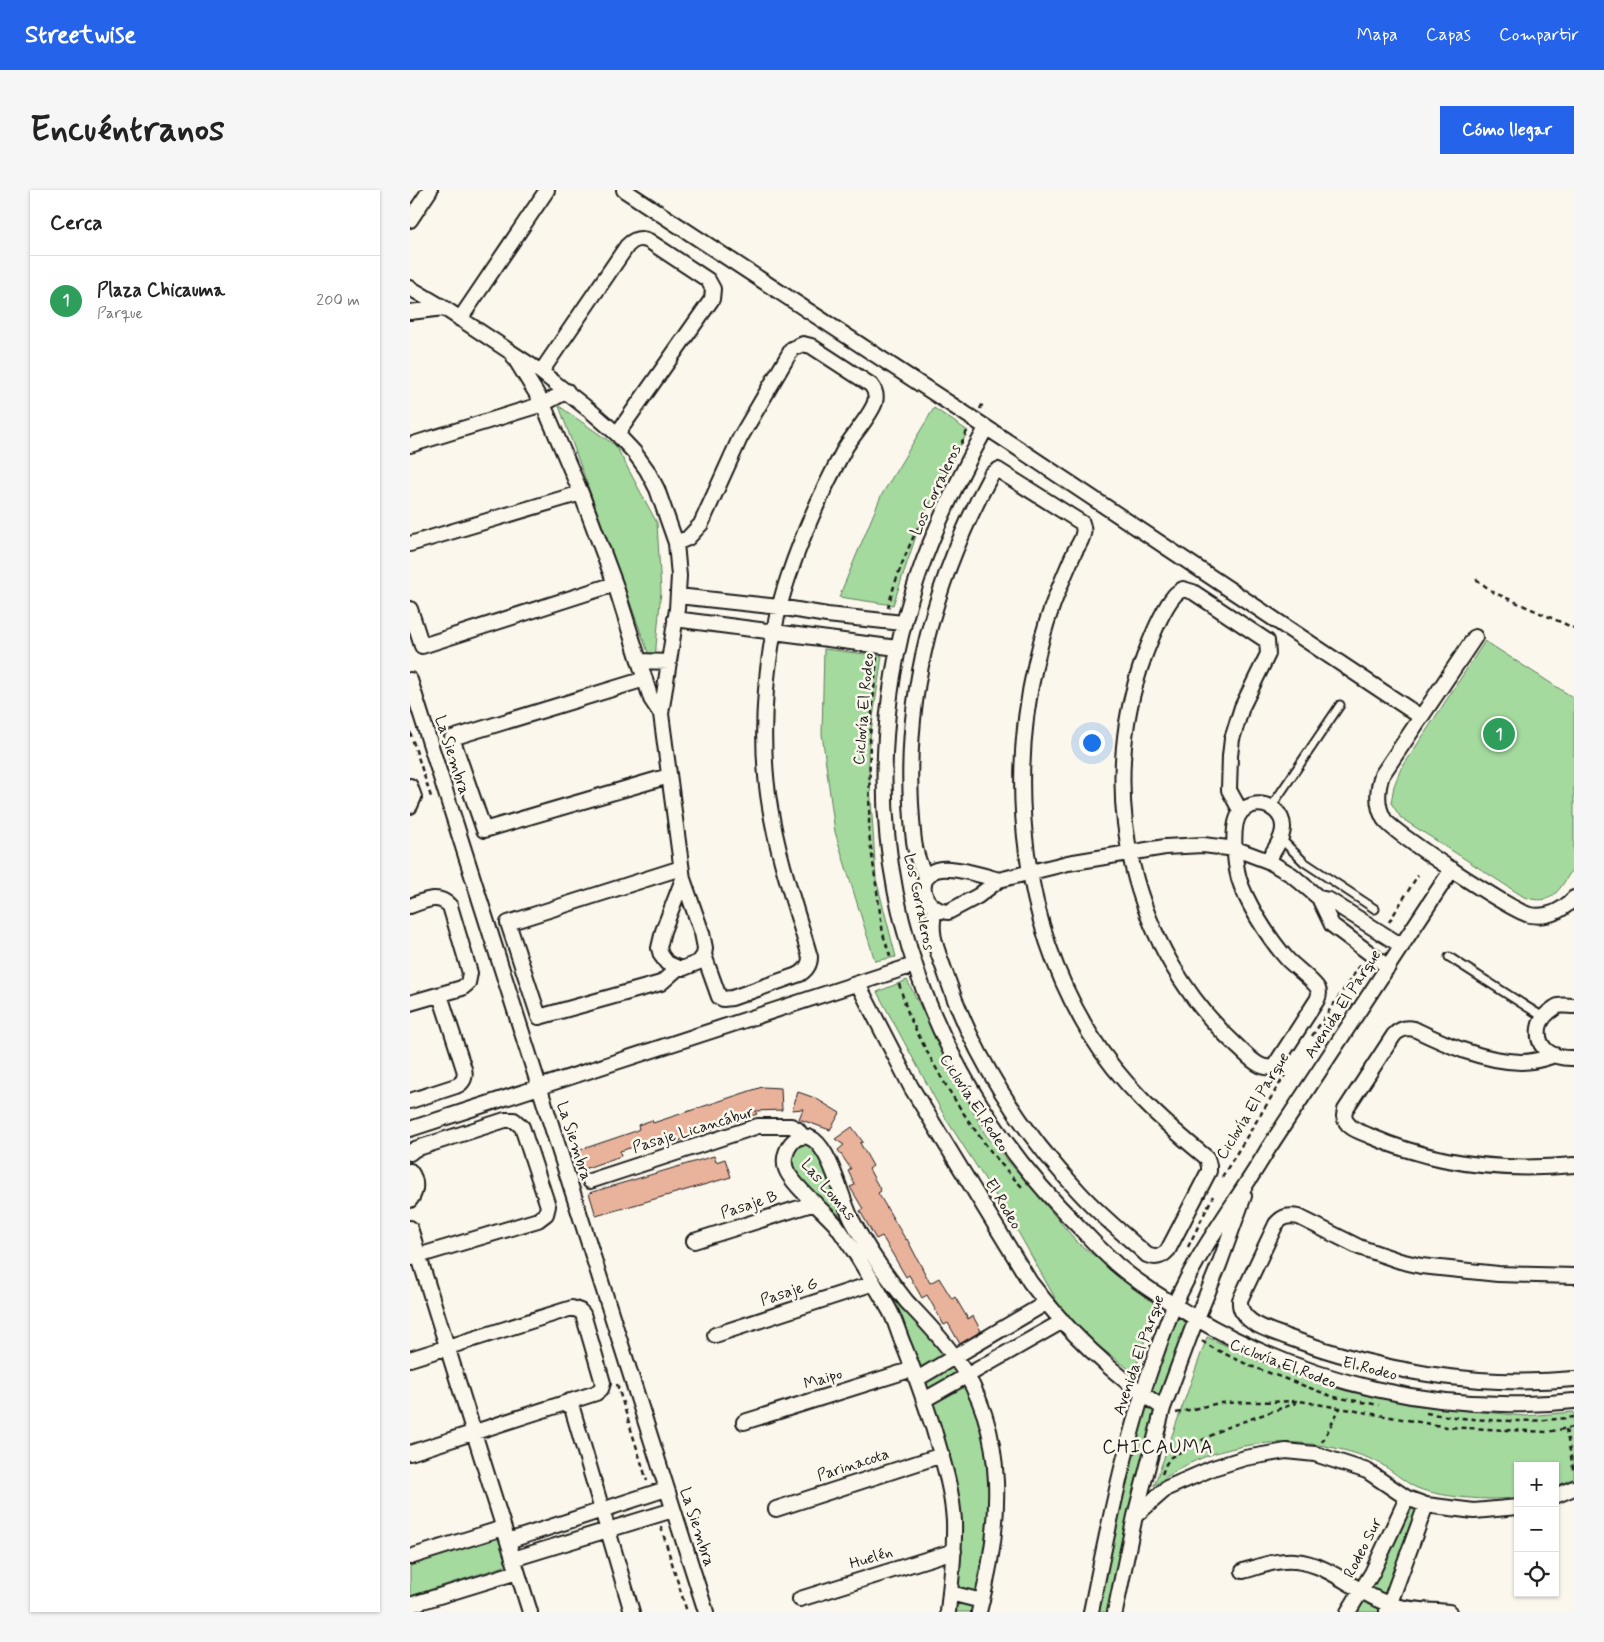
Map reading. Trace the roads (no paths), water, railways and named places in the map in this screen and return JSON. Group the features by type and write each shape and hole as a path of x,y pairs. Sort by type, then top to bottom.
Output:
{"street":[{"path":"410,220 430,190"},
{"path":"460,319 547,190"},
{"path":"624,190 1421,717"},
{"path":"541,372 627,246 634,240 641,238 649,240 708,280 712,289 712,299 617,434"},
{"path":"410,288 511,352 566,392 617,434 634,452 657,488 676,543 678,596 661,714 682,873 704,940 704,955 719,997 723,1000 800,974 805,970 810,961 770,806 765,759 768,674 779,607 792,565 825,486 851,437 874,405 876,394 871,385 811,346 799,345 790,352 740,438 701,524 688,538 676,543"},
{"path":"410,312 444,308"},
{"path":"511,352 542,404 581,493 615,584 651,699 661,714"},
{"path":"410,445 542,404 566,392"},
{"name":"Los Corraleros","path":"986,428 954,488 936,527 916,579 897,648 886,738 886,805 890,854 898,902 914,965 929,1005 954,1059 979,1104 1010,1149 1056,1204 1116,1264 1174,1305"},
{"path":"927,877 916,856 911,795 912,734 919,673 935,604 956,546 990,475 998,470 1082,523 1083,534 1050,612 1036,662 1030,695 1022,760 1024,825 1029,873 1040,920 1051,951 1067,990 1091,1036 1135,1091 1170,1127 1207,1158 1209,1162 1208,1171 1168,1250 1160,1256 1156,1258 1147,1255 1081,1194 1034,1140 1006,1100 974,1042 948,982 932,931 935,909"},
{"path":"410,544 581,493"},
{"path":"410,609 422,646 615,584"},
{"path":"1241,812 1229,790 1232,739 1242,707 1268,654 1267,641 1193,592 1183,590 1174,595 1148,646 1127,722 1123,757 1122,800 1129,852 1135,879 1154,930 1179,977 1194,1000 1230,1040 1250,1058 1269,1068 1276,1065 1317,1000 1319,993 1316,986 1300,972 1276,945 1256,915 1239,879 1235,827 1241,812 1253,805 1264,804 1271,807 1280,816 1283,824 1281,839 1268,861"},
{"path":"678,596 903,623"},
{"path":"675,619 897,648"},
{"path":"1475,637 1382,775 1378,790 1379,806 1390,827 1516,910 1530,915 1545,915 1562,909 1574,898"},
{"path":"640,661 669,662"},
{"path":"645,679 452,738 484,830 669,776"},
{"name":"La Siembra","path":"410,680 672,1510 706,1612"},
{"path":"410,786 414,797 411,805"},
{"path":"999,880 948,869 936,870 927,877 924,894 926,900 935,909 948,912 978,896 999,880 1068,863 1165,847 1203,845 1236,849 1268,861 1292,875 1319,898 1332,925 1388,967"},
{"name":"Avenida El Parque","path":"1091,1612 1113,1507 1141,1394 1174,1305 1206,1244 1248,1184 1268,1149 1452,869"},
{"path":"682,873 508,923 539,1017 660,983 678,968 699,962 704,955"},
{"path":"678,968 664,959 660,948 663,931 682,873"},
{"path":"410,906 434,898 443,900 450,906 470,973 468,982 462,988 410,1004"},
{"path":"1319,898 1329,900 1402,946"},
{"path":"410,1129 914,965"},
{"name":"El Rodeo","path":"858,984 911,1087 1030,1282 1046,1303 1100,1358 1141,1394 1169,1410"},
{"path":"410,1101 456,1086 462,1082 465,1076 440,994"},
{"path":"1574,1006 1557,1006 1543,1017 1538,1037 1543,1047 1556,1055 1562,1058 1574,1058"},
{"path":"1556,1055 1522,1062 1504,1060 1467,1052 1409,1028 1400,1030 1394,1034 1345,1110 1344,1116 1346,1123 1353,1128 1380,1140 1429,1156 1503,1167 1574,1166"},
{"path":"410,1153 415,1149 505,1120 514,1120 522,1127 548,1206 546,1214 538,1220 414,1257"},
{"name":"Pasaje Licancábur","path":"590,1180 758,1126 791,1126 797,1129 803,1137"},
{"name":"Las Lomas","path":"948,1612 954,1567 954,1519 948,1476 942,1456 915,1374 891,1313 874,1283 860,1248 827,1155 815,1141 803,1137 793,1141 788,1146 784,1164 788,1174 860,1248 955,1357 968,1376 984,1413 992,1444 996,1476 994,1540 981,1606"},
{"path":"410,1171 416,1182 410,1200"},
{"name":"Avenida El Parque","path":"1115,1612 1135,1516 1191,1334 1219,1265 1248,1184"},
{"name":"Pasaje B","path":"694,1241 814,1202"},
{"path":"1574,1276 1498,1274 1421,1266 1393,1259 1359,1247 1299,1217 1288,1216 1276,1224 1240,1300 1240,1304 1242,1313 1247,1319 1279,1334 1338,1354 1393,1368 1449,1377 1488,1380 1544,1382 1574,1379"},
{"path":"410,1228 414,1257 447,1347 530,1612"},
{"name":"Pasaje G","path":"715,1335 874,1283"},
{"path":"915,1374 955,1357 1046,1303"},
{"name":"El Rodeo","path":"1174,1305 1252,1348 1284,1362 1344,1382 1372,1389 1421,1398 1474,1404 1532,1404 1574,1401"},
{"path":"410,1359 569,1308 576,1308 582,1314 602,1386 596,1393 410,1453"},
{"path":"924,1400 1063,1321"},
{"name":"Maipo","path":"744,1422 915,1374"},
{"path":"570,1401 632,1612"},
{"path":"1135,1516 1167,1488 1213,1468 1245,1458 1286,1451 1315,1454 1367,1471 1408,1498 1426,1505 1474,1511 1514,1507"},
{"name":"Parinacota","path":"776,1508 942,1456"},
{"path":"1559,1494 1574,1488"},
{"path":"410,1557 603,1510 666,1489"},
{"name":"Rodeo Sur","path":"1348,1612 1372,1573 1408,1498"},
{"path":"1388,1608 1426,1505"},
{"path":"410,1605 608,1529 672,1510"},
{"name":"Huelén","path":"800,1599 954,1551"},
{"path":"1243,1571 1294,1560 1311,1564 1333,1574 1388,1608 1449,1612"},
{"path":"950,1594 981,1606"}],"lane":[{"path":"1271,807 1340,705"},
{"path":"1281,839 1304,862 1375,909"},
{"path":"1449,957 1543,1017"}],"place":[{"name":"Plaza Chicauma","path":"1499,734"}],"district":[{"name":"CHICAUMA","path":"1158,1447"}]}
